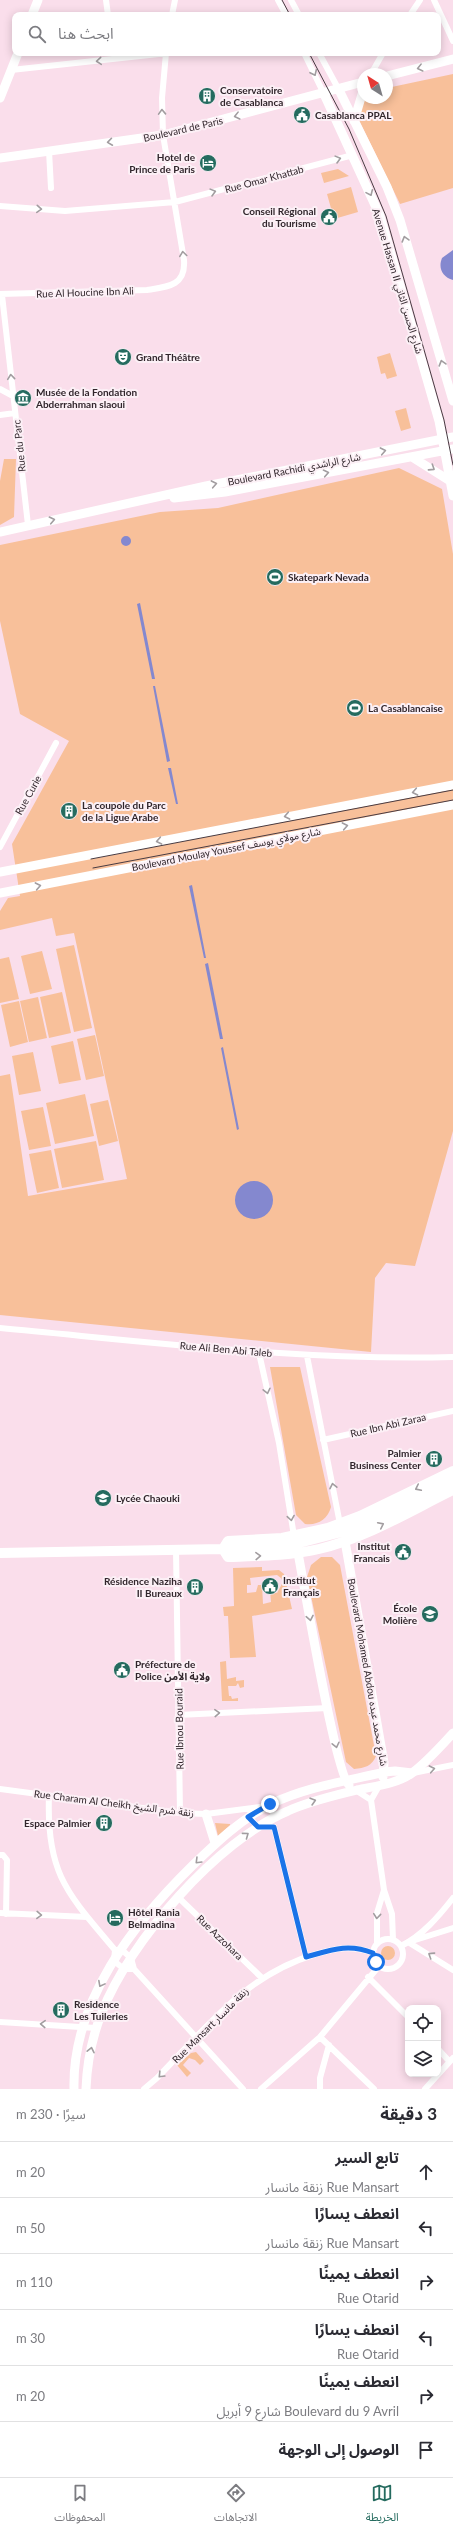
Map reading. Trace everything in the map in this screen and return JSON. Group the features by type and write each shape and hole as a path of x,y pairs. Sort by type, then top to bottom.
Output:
{"main road":[{"path":"222,1549 228,1541 294,1536 340,1524 453,1471"},
{"path":"0,1553 222,1549 292,1545 338,1534 363,1524 453,1480"},
{"path":"222,1549 228,1557 298,1553 345,1541 453,1490"}],"street":[{"path":"33,12 38,0"},
{"path":"106,0 108,12"},
{"path":"173,12 175,0"},
{"path":"278,0 284,12"},
{"path":"291,0 297,12"},
{"path":"412,12 420,0"},
{"path":"434,0 440,12"},
{"path":"441,15 453,41"},
{"path":"0,98 17,56"},
{"path":"112,56 113,60"},
{"path":"12,70 144,56"},
{"path":"167,56 162,98 163,135 175,202"},
{"name":"Avenue Hassan II شارع الحسن الثاني","path":"305,56 353,155 384,226 442,439 449,450 450,481 453,496"},
{"name":"Avenue Hassan II شارع الحسن الثاني","path":"321,56 386,187 400,220 453,401"},
{"path":"374,68 381,56"},
{"path":"393,74 453,59"},
{"name":"Boulevard de Paris","path":"0,158 163,135 324,94 357,84"},
{"path":"354,121 359,104"},
{"path":"49,151 51,188"},
{"name":"Rue Omar Khattab","path":"0,206 65,211 175,202 353,155"},
{"name":"Rue Al Houcine Ibn Ali","path":"1,294 170,287 180,278 184,266 175,202"},
{"name":"Rue du Parc","path":"1,294 28,526"},
{"path":"0,389 13,396"},
{"path":"0,415 15,414"},
{"name":"Boulevard Rachidi شارع الراشدي","path":"0,532 135,502 453,437"},
{"name":"Boulevard Rachidi شارع الراشدي","path":"135,502 207,495 449,450"},
{"path":"412,457 450,481"},
{"name":"Rue Curie","path":"0,847 56,743"},
{"name":"Boulevard Moulay Youssef شارع مولاي يوسف","path":"0,872 453,785"},
{"name":"Boulevard Moulay Youssef شارع مولاي يوسف","path":"0,893 453,805"},
{"name":"Rue Ali Ben Abi Taleb","path":"0,1328 259,1353 385,1359 453,1357"},
{"path":"259,1353 279,1443 294,1536"},
{"path":"307,1356 340,1524"},
{"name":"Rue Ibn Abi Zaraa","path":"323,1440 453,1411"},
{"name":"Boulevard Mohamed Abdou شارع محمد عبده","path":"345,1541 385,1772 371,1800"},
{"name":"Rue Ibnou Bouraid","path":"176,1550 180,1812"},
{"path":"298,1553 328,1708 345,1781 371,1800 384,1890 392,1914 392,1940"},
{"path":"178,1715 328,1708"},
{"path":"412,1774 453,1733"},
{"path":"86,2089 90,2051 96,2028 106,2001 129,1969 131,1958 179,1898 213,1862 258,1827 276,1816 311,1801 379,1786 412,1774 453,1765"},
{"path":"74,2089 75,2062 83,2026 95,1996 114,1961 118,1950 155,1904 215,1843 248,1817 267,1806 302,1792 385,1772 395,1771 412,1774"},
{"name":"Rue Charam Al Cheikh زنقة شرم الشيخ","path":"0,1789 206,1814 267,1806"},
{"path":"49,1796 48,1836 52,1854 69,1894 86,1917 118,1950 131,1958"},
{"path":"267,1806 276,1816"},
{"path":"248,1817 252,1808"},
{"path":"206,1814 215,1843"},
{"path":"248,1817 258,1827 274,1827 306,1957"},
{"path":"0,1855 4,1855 7,1860 3,1914 86,1917"},
{"path":"377,1944 383,1940 392,1940 400,1946 403,1956 398,1965 390,1969 379,1966 373,1953 377,1944 377,1913 384,1890"},
{"name":"Rue Azzohara","path":"179,1898 261,1977"},
{"path":"408,1942 438,1918 453,1898"},
{"path":"400,1946 408,1942 453,1928"},
{"path":"408,1942 453,1970"},
{"name":"Rue Mansart زنقة مانسار","path":"144,2089 157,2078 243,1990 261,1977 290,1962 349,1947 358,1947 373,1953"},
{"path":"114,1961 129,1969 243,2089"},
{"path":"261,2089 320,2037 368,1977 379,1966"},
{"path":"368,1977 405,2015"},
{"path":"0,2022 96,2028"},
{"path":"320,2037 374,2089"},
{"path":"320,2089 320,2078 329,2045"},
{"path":"425,2089 451,2059 441,2051"}],"shaded area":[{"path":"453,74 453,188 400,204 358,118 362,104 393,104 393,87"},
{"path":"338,169 349,176 324,183 321,173"},
{"path":"351,187 358,212 334,219 327,194"},
{"path":"390,353 397,376 387,379 385,373 381,374 377,357"},
{"path":"406,408 411,428 401,431 395,411"},
{"path":"4,459 16,459 14,517 0,525 0,481"},
{"path":"399,468 442,489 453,554 453,1131 415,1266 386,1263 375,1278 371,1352 0,1315 0,1076 10,1074 28,1196 127,1179 74,933 56,936 52,918 0,930 0,911 8,898 20,896 12,844 69,741 20,714 0,621 0,545 160,512 218,508"},
{"path":"74,945 92,1028 74,1032 56,949"},
{"path":"42,951 52,989 30,994 21,956"},
{"path":"9,957 19,999 0,1003 0,959"},
{"path":"62,992 71,1033 49,1038 40,997"},
{"path":"38,997 47,1038 29,1042 20,1001"},
{"path":"19,1001 28,1042 10,1047 1,1005"},
{"path":"95,1035 104,1076 86,1080 77,1039"},
{"path":"73,1041 81,1080 59,1084 51,1046"},
{"path":"33,1052 41,1091 19,1095 12,1056"},
{"path":"85,1094 94,1136 55,1144 46,1103"},
{"path":"108,1100 118,1141 99,1146 90,1104"},
{"path":"43,1107 51,1146 29,1150 21,1111"},
{"path":"96,1141 104,1180 62,1188 54,1149"},
{"path":"51,1150 59,1188 37,1193 29,1154"},
{"path":"270,1367 300,1367 331,1507 325,1518 318,1523 305,1524 296,1515"},
{"path":"321,1557 332,1557 340,1565 376,1756 368,1766 362,1768 354,1769 346,1762 307,1577 311,1565"},
{"path":"262,1567 262,1571 279,1570 284,1574 292,1609 252,1616 256,1657 230,1658 228,1616 224,1616 223,1607 234,1606 233,1568","holes":["277,1575 283,1582 277,1593 270,1590 271,1602 263,1604 262,1585 258,1585 256,1592 247,1593 247,1585 251,1585 250,1578"]},
{"path":"226,1661 227,1679 236,1677 236,1681 244,1680 244,1687 240,1688 238,1683 236,1686 228,1686 229,1696 231,1696 232,1699 238,1698 238,1701 222,1701 220,1662"},
{"path":"215,1823 230,1824 230,1825 218,1836"},
{"path":"385,1946 391,1946 395,1950 395,1956 391,1960 385,1960 381,1956 381,1950"},
{"path":"196,2052 204,2061 200,2065 195,2060 189,2058 183,2065 191,2073 187,2077 177,2065 191,2053"}],"water":[{"path":"453,250 453,280 446,277 442,272 440,265 442,258"},
{"path":"124,536 128,536 131,541 128,546 124,546 121,543 121,539"},
{"path":"140,603 155,679 152,679 137,604"},
{"path":"153,686 155,686 170,761 167,762"},
{"path":"168,768 171,768 178,804 176,804"},
{"path":"192,885 206,958 204,958 189,886"},
{"path":"208,963 223,1039 220,1039 205,964"},
{"path":"223,1047 239,1129 237,1130 221,1048"},
{"path":"254,1181 264,1184 270,1190 273,1200 270,1210 264,1216 254,1219 244,1216 238,1210 235,1200 238,1190 244,1184"}],"tram line":[{"path":"282,0 288,12"},
{"path":"311,56 349,129 386,216 444,420 453,465"},
{"path":"91,859 453,790"},
{"path":"93,868 453,800"}],"place":[{"name":"Conservatoire de Casablanca","path":"207,96"},
{"name":"Casablanca PPAL","path":"302,115"},
{"name":"Hotel de Prince de Paris","path":"208,163"},
{"name":"Conseil Régional du Tourisme","path":"329,217"},
{"name":"Grand Théâtre","path":"123,357"},
{"name":"Musée de la Fondation Abderrahman slaoui","path":"23,398"},
{"name":"Skatepark Nevada","path":"275,577"},
{"name":"La Casablancaise","path":"355,708"},
{"name":"La coupole du Parc de la Ligue Arabe","path":"69,811"},
{"name":"Palmier Business Center","path":"434,1459"},
{"name":"Lycée Chaouki","path":"103,1498"},
{"name":"Institut Francais","path":"403,1552"},
{"name":"Institut Français","path":"270,1586"},
{"name":"Résidence Naziha II Bureaux","path":"195,1587"},
{"name":"École Molière","path":"430,1614"},
{"name":"Préfecture de Police ولاية الأمن","path":"122,1670"},
{"name":"Espace Palmier","path":"104,1823"},
{"name":"Hôtel Rania Belmadina","path":"115,1918"},
{"name":"Residence Les Tuileries","path":"61,2010"}],"route":[{"path":"270,1804 248,1817 258,1827 274,1827 306,1957 349,1947 358,1947 373,1953 376,1962"}]}
